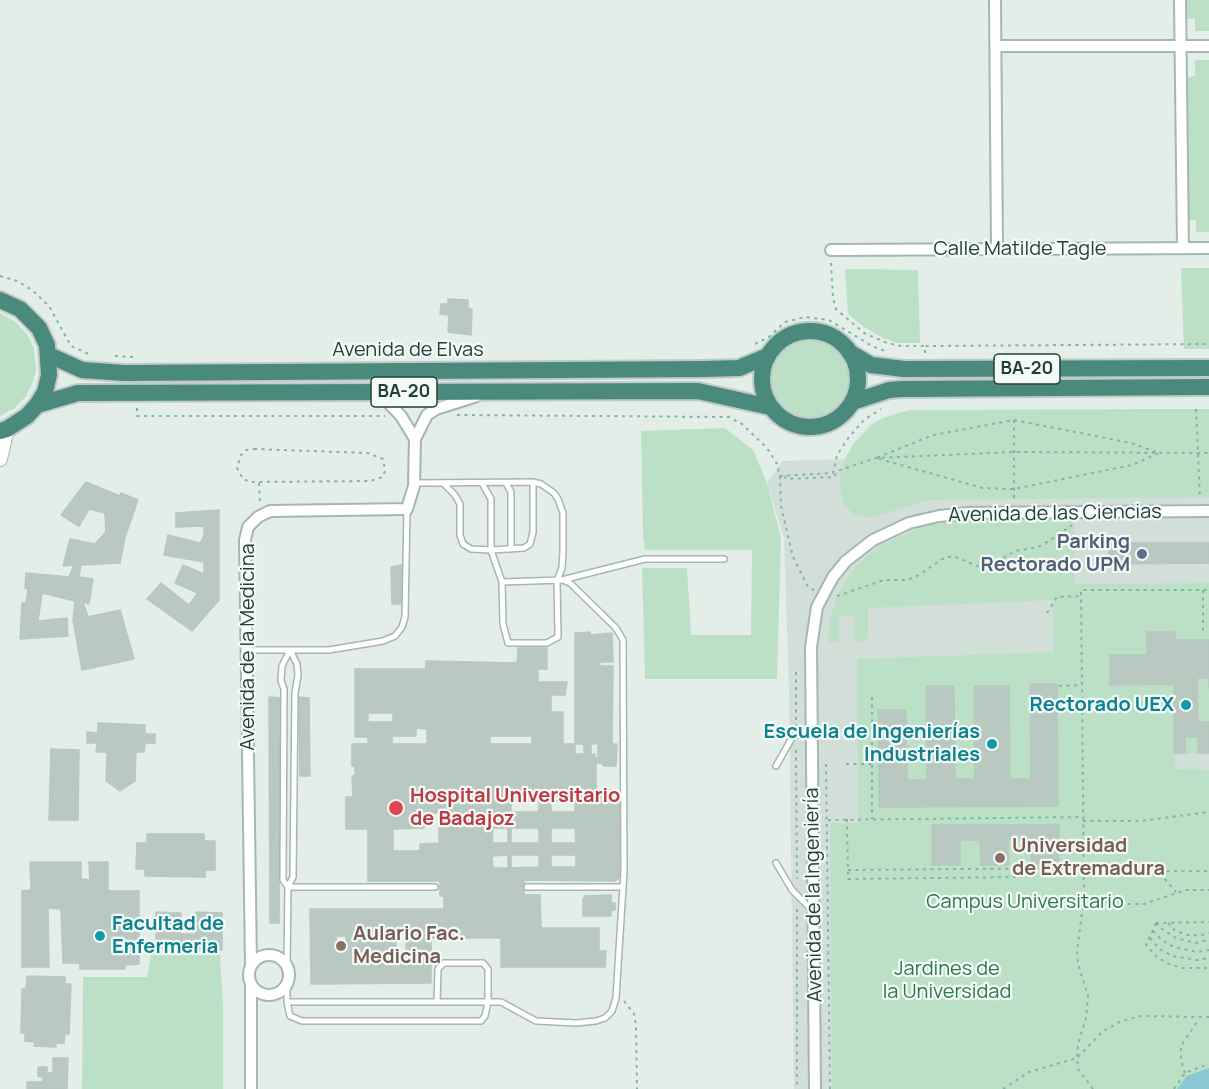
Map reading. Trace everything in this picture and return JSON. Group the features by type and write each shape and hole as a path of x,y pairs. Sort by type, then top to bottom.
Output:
{"highway":[{"path":"0,300 20,309 39,328 47,345 49,375 45,392 38,405"},
{"name":"BA-20","path":"768,356 779,342 790,336 809,332 829,335 843,344 849,352 871,365 904,369 1209,368"},
{"path":"849,352 858,377 853,402"},
{"name":"Avenida de Elvas","path":"49,355 82,370 136,373 716,369 739,368 768,356"},
{"path":"768,356 764,364 762,384 770,407"},
{"name":"BA-20","path":"4,430 27,416 38,405 78,393 698,392 770,407 787,422 813,428 823,426 838,418 853,402 890,390 1209,387"}],"main road":[{"path":"0,459 4,430"}],"street":[{"path":"995,0 997,249"},
{"path":"1180,0 1183,248"},
{"path":"996,46 1209,46"},
{"name":"Calle Matilde Tagle","path":"831,250 1209,248"},
{"path":"378,392 401,416 415,439"},
{"path":"406,509 414,483 415,439 427,415 435,409 490,392"},
{"name":"Avenida de la Medicina","path":"251,966 245,540 249,527 258,517 270,512 406,509"},
{"name":"Avenida de las Ciencias","path":"822,595 846,561 873,540 909,523 939,516 968,513 1205,511"},
{"name":"Avenida de la Ingeniería","path":"815,1089 812,634 822,595"},
{"path":"251,984 260,993 272,995 284,989 290,978 284,960 272,955 260,957 251,966 249,972 251,1089"}],"lane":[{"path":"443,483 460,504 460,535 463,544 471,549 511,549 524,548 533,538 533,482"},
{"path":"414,483 533,482 549,488 561,506 563,552 562,568 557,581 558,637 547,643 508,643 502,624 502,582 491,549 491,499 482,483"},
{"path":"506,483 511,492 511,549"},
{"path":"247,650 329,650 372,643 394,636 402,627 405,617 406,509"},
{"path":"557,581 645,559 724,559"},
{"path":"287,1002 501,1002 536,1021 576,1023 605,1018 612,1011 616,998 623,887 623,640 616,627 580,592 562,580 502,582"},
{"path":"287,966 288,887 294,877 295,693 298,675 297,664 290,650"},
{"path":"288,887 283,880 284,689 281,681 282,666 290,650"},
{"path":"776,766 794,736 812,728"},
{"path":"776,863 792,890 814,911"},
{"path":"288,887 435,887"},
{"path":"527,887 623,887"},
{"path":"287,984 290,1016 302,1021 481,1021 485,1016 488,1002 488,969 483,963 444,963 438,969 437,1002"}],"path":[{"path":"831,250 833,298 836,309 864,333 901,346 1209,344"},
{"path":"0,276 17,281 32,290 49,306 71,346 94,356"},
{"path":"748,348 769,337 785,322 805,317 829,320 872,346 890,353"},
{"path":"925,346 925,355"},
{"path":"115,356 135,357 136,373"},
{"path":"137,393 137,416 401,416"},
{"path":"780,476 833,473 837,455 849,436 864,420 882,409"},
{"path":"1196,410 1198,453 1205,511"},
{"path":"451,415 729,417 742,424 767,448 777,464 780,476 781,506 793,557 808,587 822,595 840,596 884,580 907,580 919,576 942,559 953,556 980,567 988,567 1015,551 1038,547 1050,542 1077,523"},
{"path":"785,476 786,479 834,477 837,471 933,435 1014,420 1131,443 1159,453"},
{"path":"1014,420 1014,513"},
{"path":"246,450 369,453 382,459 386,471 377,481 259,483 243,479 239,474 238,461 246,450"},
{"path":"876,458 1014,452 1209,453"},
{"path":"876,458 983,488 1014,489 1132,465 1159,453"},
{"path":"259,483 259,503 264,515"},
{"path":"1094,1089 1078,1069 1077,1058 1077,1044 1086,1018 1089,996 1078,964 1077,953 1084,896 1082,590 1209,590"},
{"path":"1203,590 1203,635"},
{"path":"1047,613 1057,597 1082,596"},
{"path":"1059,686 1082,685"},
{"path":"872,697 872,819"},
{"path":"826,764 830,1089"},
{"path":"846,764 872,764"},
{"path":"1083,821 1140,821 1209,812"},
{"path":"827,819 1083,817"},
{"path":"847,819 848,879 1022,877 1022,869"},
{"path":"848,870 1209,871"},
{"path":"1162,872 1164,878 1176,892"},
{"path":"1084,896 1112,904 1134,905 1151,902 1176,892 1209,890"},
{"path":"1156,923 1209,922"},
{"path":"1156,923 1146,945 1157,957 1169,964 1190,969 1209,968"},
{"path":"1156,923 1176,938 1196,943 1209,940"},
{"path":"1168,923 1175,930 1188,935 1209,933"},
{"path":"1152,930 1163,941 1174,947 1197,952 1209,950"},
{"path":"1149,937 1172,956 1197,960 1209,958"},
{"path":"623,994 625,1002 634,1014 636,1025 637,1089"},
{"path":"1003,1089 1029,1072 1077,1058 1102,1032 1131,1018 1141,1016 1209,1017"},
{"path":"1185,1073 1181,1060 1181,1046 1199,1018"},
{"path":"1174,1089 1185,1073 1209,1064"}],"shaded area":[{"name":"Campus Universitario","path":"1209,409 1209,1089 794,1089 789,688 784,538 767,483 782,461 845,459 854,443 871,425 883,418 909,410"}],"green space":[{"path":"1187,0 1209,0 1209,31 1195,31 1195,19 1187,19"},
{"path":"1195,60 1209,60 1209,232 1196,232 1196,220 1188,220 1188,77 1195,76"},
{"path":"1181,268 1209,268 1209,349 1184,349"},
{"path":"845,269 918,270 920,343 898,343 883,338 848,314"},
{"path":"0,313 17,323 28,336 34,349 36,370 25,397 15,408 0,416"},
{"path":"809,339 824,342 837,351 846,364 849,379 846,394 837,407 824,416 809,419 794,416 781,407 772,394 769,379 772,364 781,351 794,342"},
{"path":"1209,409 1209,497 929,500 870,518 853,514 842,501 840,477 845,459 854,443 871,425 883,418 909,410"},
{"path":"725,428 753,450 767,483 781,538 777,679 645,679 642,568 687,568 691,635 751,635 752,550 645,550 643,536 641,431"},
{"name":"Campus Universitario","path":"1074,518 1075,584 1209,583 1209,754 1175,754 1174,769 1209,770 1209,1089 832,1089 830,823 858,823 857,659 1054,652 1053,600 868,608 868,638 862,642 854,641 854,616 839,616 839,642 828,642 830,618 837,596 855,567 869,555 883,544 921,528 944,522 967,520"},
{"path":"151,955 220,955 223,1005 223,1089 82,1089 83,977 147,977"}],"water":[{"path":"1209,1068 1209,1089 1177,1089 1187,1076"}],"building":[{"path":"448,299 468,300 468,308 472,309 471,335 448,332 449,315 440,314 441,304 448,304"},
{"path":"86,482 120,496 121,493 138,500 125,537 120,563 81,565 79,577 93,579 89,604 83,602 88,617 120,610 134,659 82,670 73,620 75,601 42,593 38,621 67,618 68,636 20,639 22,603 26,603 28,589 25,588 26,573 69,577 74,565 63,566 70,539 95,544 106,532 105,513 89,509 79,526 61,515"},
{"path":"219,510 219,600 192,631 147,599 161,583 189,605 198,593 175,583 183,565 204,574 204,562 164,555 168,535 200,543 204,536 204,526 176,527 176,513"},
{"path":"1109,543 1209,543 1209,563 1109,564"},
{"path":"402,565 401,604 392,604 391,567"},
{"name":"Hospital Universitario de Badajoz","path":"590,632 590,635 612,633 613,662 600,662 600,666 613,666 612,743 591,744 591,755 595,754 595,758 598,757 598,745 617,744 616,766 596,763 596,791 613,790 613,801 620,801 621,876 615,881 524,880 524,895 540,895 541,928 599,928 599,951 606,951 605,967 501,967 501,938 431,938 431,983 311,984 310,909 444,909 444,896 440,896 440,881 368,881 368,829 346,829 346,797 353,797 352,776 355,776 355,766 352,766 352,744 368,744 368,737 355,737 355,669 426,669 426,661 517,663 518,648 547,648 547,669 538,669 538,682 567,682 565,695 551,695 551,712 563,712 563,744 575,744 575,633","holes":["368,713 393,713 393,722 368,722","416,728 427,729 427,744 392,744 392,736 416,736","490,736 532,736 532,744 490,744","575,744 584,744 584,754 575,754","575,800 575,812 551,812 551,801","511,801 539,801 539,812 511,812","424,813 439,813 439,843 420,844 420,851 393,851 393,829 424,828","493,828 508,828 508,843 492,843","511,828 539,828 539,843 511,843","551,828 575,828 576,843 551,843","508,855 508,868 493,868 492,856","511,855 539,855 539,867 511,868","551,855 576,855 576,867 551,867","396,930 406,930 406,959 396,959","336,936 346,936 346,947 336,947"]},
{"name":"Rectorado UEX","path":"1147,632 1175,632 1175,640 1209,640 1209,678 1197,678 1198,722 1209,722 1209,753 1198,753 1198,737 1185,737 1185,753 1174,753 1174,684 1110,685 1110,655 1147,655"},
{"name":"Escuela de Ingenierías Industriales","path":"1030,684 1057,684 1058,806 879,807 878,710 906,710 907,780 927,780 926,686 954,686 955,779 975,779 974,686 1009,686 1010,779 1031,779"},
{"path":"269,697 280,698 279,923 270,923"},
{"path":"299,697 309,698 310,776 300,776"},
{"path":"98,723 145,725 145,734 155,734 155,743 145,743 144,752 136,752 135,781 120,791 106,781 107,752 96,752 97,743 87,743 87,732 98,733"},
{"path":"51,749 79,750 78,820 49,820"},
{"path":"932,825 1059,825 1059,864 1031,864 1031,840 1008,840 1009,865 981,865 980,840 960,840 960,865 932,865"},
{"path":"147,834 204,834 204,841 215,841 215,870 205,870 205,877 145,876 145,869 136,869 137,843 147,843"},
{"name":"Facultad de Enfermeria","path":"30,862 81,862 81,879 90,880 89,862 108,862 108,891 139,891 139,964 125,965 125,969 80,969 80,963 63,963 61,909 48,908 49,967 22,967 22,891 31,890"},
{"path":"611,895 611,903 615,903 615,910 611,910 611,916 583,916 585,896"},
{"path":"156,912 181,913 181,934 196,934 196,912 222,913 222,950 156,949"},
{"path":"27,976 65,977 65,984 71,984 69,1034 65,1033 64,1043 56,1043 56,1047 34,1046 35,1042 25,1041 25,1033 21,1033 22,989 26,989"},
{"path":"53,1058 68,1058 67,1089 27,1089 27,1082 43,1082 43,1077 38,1076 38,1067 47,1067 47,1073 53,1073"}],"place":[{"name":"Parking Rectorado UPM","path":"1142,554"},
{"name":"Rectorado UEX","path":"1186,705"},
{"name":"Escuela de Ingenierías Industriales","path":"992,744"},
{"name":"Hospital Universitario de Badajoz","path":"396,808"},
{"name":"Universidad de Extremadura","path":"1000,858"},
{"name":"Facultad de Enfermeria","path":"100,936"},
{"name":"Aulario Fac. Medicina","path":"341,946"}],"park label":[{"name":"Jardines de la Universidad","path":"947,980"}]}
